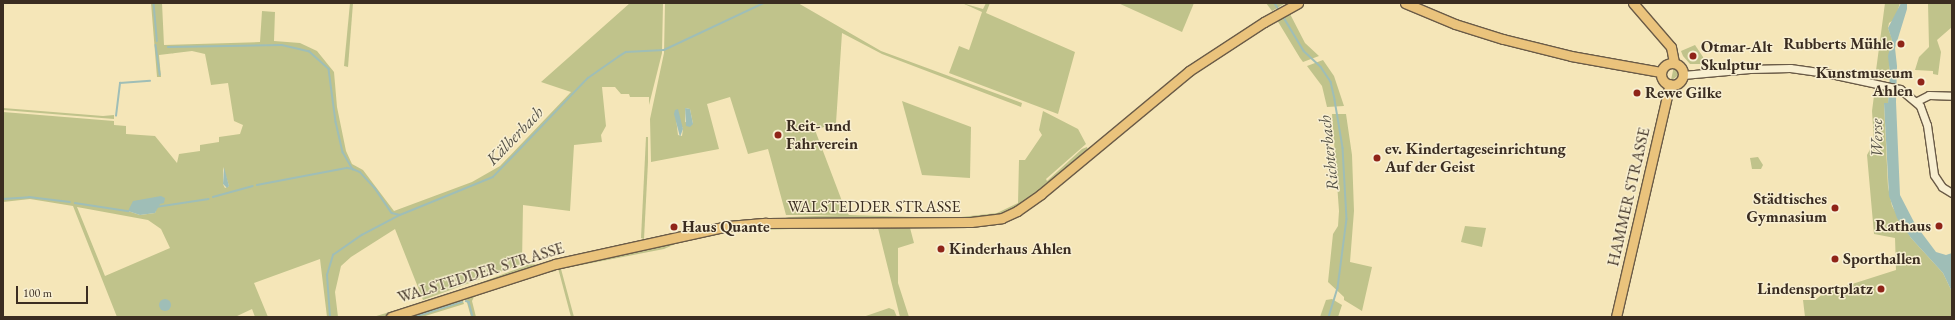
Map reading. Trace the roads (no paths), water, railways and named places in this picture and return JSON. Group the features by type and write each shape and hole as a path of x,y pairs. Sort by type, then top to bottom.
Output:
{"main road":[{"name":"WALSTEDDER STRASSE","path":"391,317 555,264 728,226 766,223 971,222 1002,218 1025,206 1041,194 1189,71 1280,12 1298,3"},
{"path":"1405,3 1455,24 1490,36 1571,56 1661,72"},
{"path":"1634,3 1671,47 1674,63"},
{"path":"1674,63 1682,68 1683,75 1677,83 1670,84 1662,79 1661,72 1667,64 1674,63"},
{"name":"HAMMER STRASSE","path":"1616,317 1670,84"}],"street":[{"path":"1683,75 1750,69 1790,68 1897,88 1917,101 1924,113 1934,175 1942,187 1952,193"},
{"path":"1917,101 1930,95 1952,96"}],"water":[{"path":"1901,3 1907,3 1907,9 1895,48 1897,66 1896,102 1900,195 1915,224 1936,252 1946,255 1952,253 1952,292 1943,273 1911,238 1897,218 1889,196 1884,103 1888,103 1890,74 1888,56 1892,40 1888,28"},
{"path":"685,108 690,109 693,124 690,127 686,126"},
{"path":"678,109 683,129 680,137 674,114 675,110"},
{"path":"224,167 229,186 227,188 223,184"},
{"path":"161,196 165,198 164,203 160,204 155,213 140,215 128,211 133,201"},
{"path":"163,299 167,299 171,305 167,311 163,311 159,307 159,303"}],"waterway":[{"path":"154,3 157,41"},
{"name":"Kälberbach","path":"330,317 327,275 333,255 362,235 400,215 493,177 588,78 626,52 664,50 764,3"},
{"name":"Richterbach","path":"1275,3 1279,10"},
{"name":"Richterbach","path":"1283,16 1304,51 1321,67 1331,82 1343,148 1347,219 1338,288 1329,317"},
{"path":"156,45 160,75"},
{"path":"168,47 282,45 309,51 329,69 336,122 343,152 353,169"},
{"path":"116,116 120,83 150,81"},
{"path":"257,185 347,168 353,169 360,172 375,188 392,213 400,215"},
{"path":"213,197 253,186"},
{"path":"3,199 29,197 70,202"},
{"path":"156,207 208,199"},
{"path":"75,203 128,211"},
{"path":"466,301 469,302 473,317"},
{"path":"414,317 462,302"}],"place":[{"name":"Rubberts Mühle","path":"1901,44"},
{"name":"Otmar-Alt Skulptur","path":"1693,56"},
{"name":"Kunstmuseum Ahlen","path":"1921,82"},
{"name":"Rewe Gilke","path":"1637,93"},
{"name":"Reit- und Fahrverein","path":"778,135"},
{"name":"ev. Kindertageseinrichtung Auf der Geist","path":"1377,158"},
{"name":"Städtisches Gymnasium","path":"1835,208"},
{"name":"Rathaus","path":"1939,226"},
{"name":"Haus Quante","path":"674,227"},
{"name":"Kinderhaus Ahlen","path":"941,249"},
{"name":"Sporthallen","path":"1835,259"},
{"name":"Lindensportplatz","path":"1881,289"}],"water label":[{"name":"Werse","path":"1877,138"}]}
